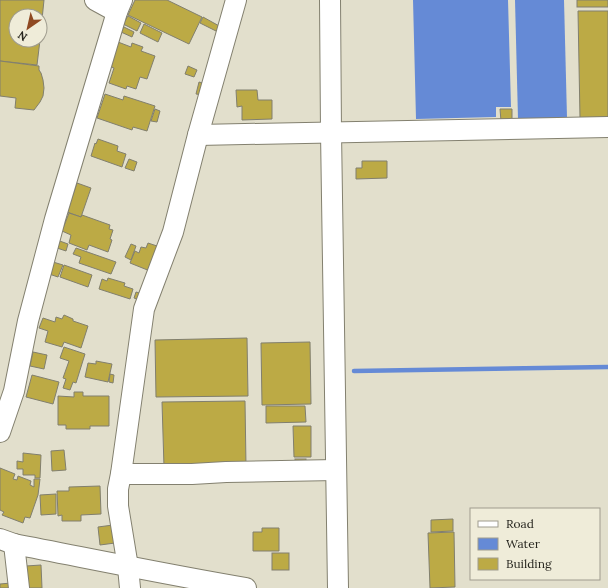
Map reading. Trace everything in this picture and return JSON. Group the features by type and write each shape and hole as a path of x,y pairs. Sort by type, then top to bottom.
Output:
{"street":[{"path":"0,432 7,386 28,321 55,219 120,6 95,0"},
{"path":"130,588 118,506 118,488 144,309 173,232 236,0"},
{"path":"330,0 338,588"},
{"path":"198,136 608,127"},
{"path":"121,474 192,474 336,470"},
{"path":"19,588 7,541 128,567 246,588"}],"water":[{"path":"413,0 508,0 511,107 496,107 496,117 416,119"},
{"path":"515,0 564,0 567,118 518,119"}],"building":[{"path":"0,0 44,0 43,8 8,8 8,48 39,48 37,65 0,61"},
{"path":"135,0 167,0 202,17 189,44 128,15"},
{"path":"577,0 608,0 608,7 577,7"},
{"path":"578,11 608,11 608,117 580,118"},
{"path":"128,16 141,23 137,31 123,24"},
{"path":"203,17 221,27 218,32 200,23"},
{"path":"144,24 162,33 158,42 140,33"},
{"path":"124,27 134,32 132,37 121,32"},
{"path":"118,42 131,47 132,43 143,47 141,51 155,56 147,79 140,77 136,89 127,86 126,89 109,83 114,68 109,66"},
{"path":"0,61 39,66 44,88 43,96 34,110 15,108 16,98 0,96"},
{"path":"188,66 197,70 194,77 185,74"},
{"path":"199,82 206,84 203,95 196,94"},
{"path":"236,90 257,90 258,100 272,100 272,119 242,120 242,106 237,107"},
{"path":"105,94 123,100 124,96 155,106 147,131 133,127 132,130 97,118"},
{"path":"155,109 160,111 157,122 151,121"},
{"path":"500,109 512,109 512,121 501,121"},
{"path":"98,139 118,146 117,151 126,154 122,167 91,156 95,143 96,144"},
{"path":"129,159 137,162 134,171 125,168"},
{"path":"362,161 387,161 387,178 356,179 356,168 362,168"},
{"path":"77,183 91,188 81,217 67,212"},
{"path":"69,213 81,217 82,215 110,225 109,229 113,230 110,239 112,240 108,252 89,245 87,250 69,243 71,235 62,231"},
{"path":"57,240 68,244 66,251 54,247"},
{"path":"148,243 157,246 155,251 158,252 150,271 130,263 135,251 139,253 141,247 146,248"},
{"path":"131,244 136,246 131,260 125,257"},
{"path":"76,248 116,262 111,274 79,263 81,257 73,254"},
{"path":"53,262 63,265 58,277 49,274"},
{"path":"64,265 92,275 88,287 60,277"},
{"path":"108,278 125,283 124,286 133,289 130,299 99,289 102,279 107,281"},
{"path":"136,292 143,294 142,301 134,298"},
{"path":"64,315 73,319 73,321 88,326 81,348 64,342 62,347 45,342 48,331 39,328 43,318 55,322 56,317 62,319"},
{"path":"247,338 248,396 156,397 155,340"},
{"path":"310,342 311,404 262,405 261,343"},
{"path":"64,347 85,354 76,383 73,382 70,390 63,388 66,379 63,378 69,361 60,358"},
{"path":"33,352 47,355 44,369 30,366"},
{"path":"96,361 112,364 108,382 85,377 88,363 96,364"},
{"path":"110,374 114,375 113,383 109,382"},
{"path":"32,375 59,382 53,404 26,397"},
{"path":"74,392 83,392 83,396 109,396 109,426 90,426 90,429 66,429 66,425 58,425 58,396 74,397"},
{"path":"245,401 246,466 164,467 162,402"},
{"path":"266,406 305,406 306,422 266,423"},
{"path":"293,426 311,426 311,457 294,457"},
{"path":"64,450 66,470 52,471 51,451"},
{"path":"23,453 41,455 40,478 35,478 35,475 23,475 23,469 17,469 17,461 23,462"},
{"path":"295,459 306,459 306,464 295,464"},
{"path":"0,468 15,474 13,479 17,480 18,476 31,481 30,485 34,487 34,479 40,479 38,495 30,518 25,517 23,523 2,515 4,512 0,510"},
{"path":"100,486 101,514 81,515 81,521 62,521 62,515 58,516 57,491 69,491 69,487"},
{"path":"56,494 56,514 41,515 40,495"},
{"path":"453,519 453,531 431,532 431,520"},
{"path":"113,525 115,543 100,545 98,527"},
{"path":"262,528 279,528 279,551 253,551 253,532 262,532"},
{"path":"454,532 455,587 430,588 428,533"},
{"path":"272,553 289,553 289,570 272,570"},
{"path":"41,565 42,588 27,588 26,566"},
{"path":"11,583 11,588 0,588 0,584"}],"waterway":[{"path":"354,371 608,367"}]}
